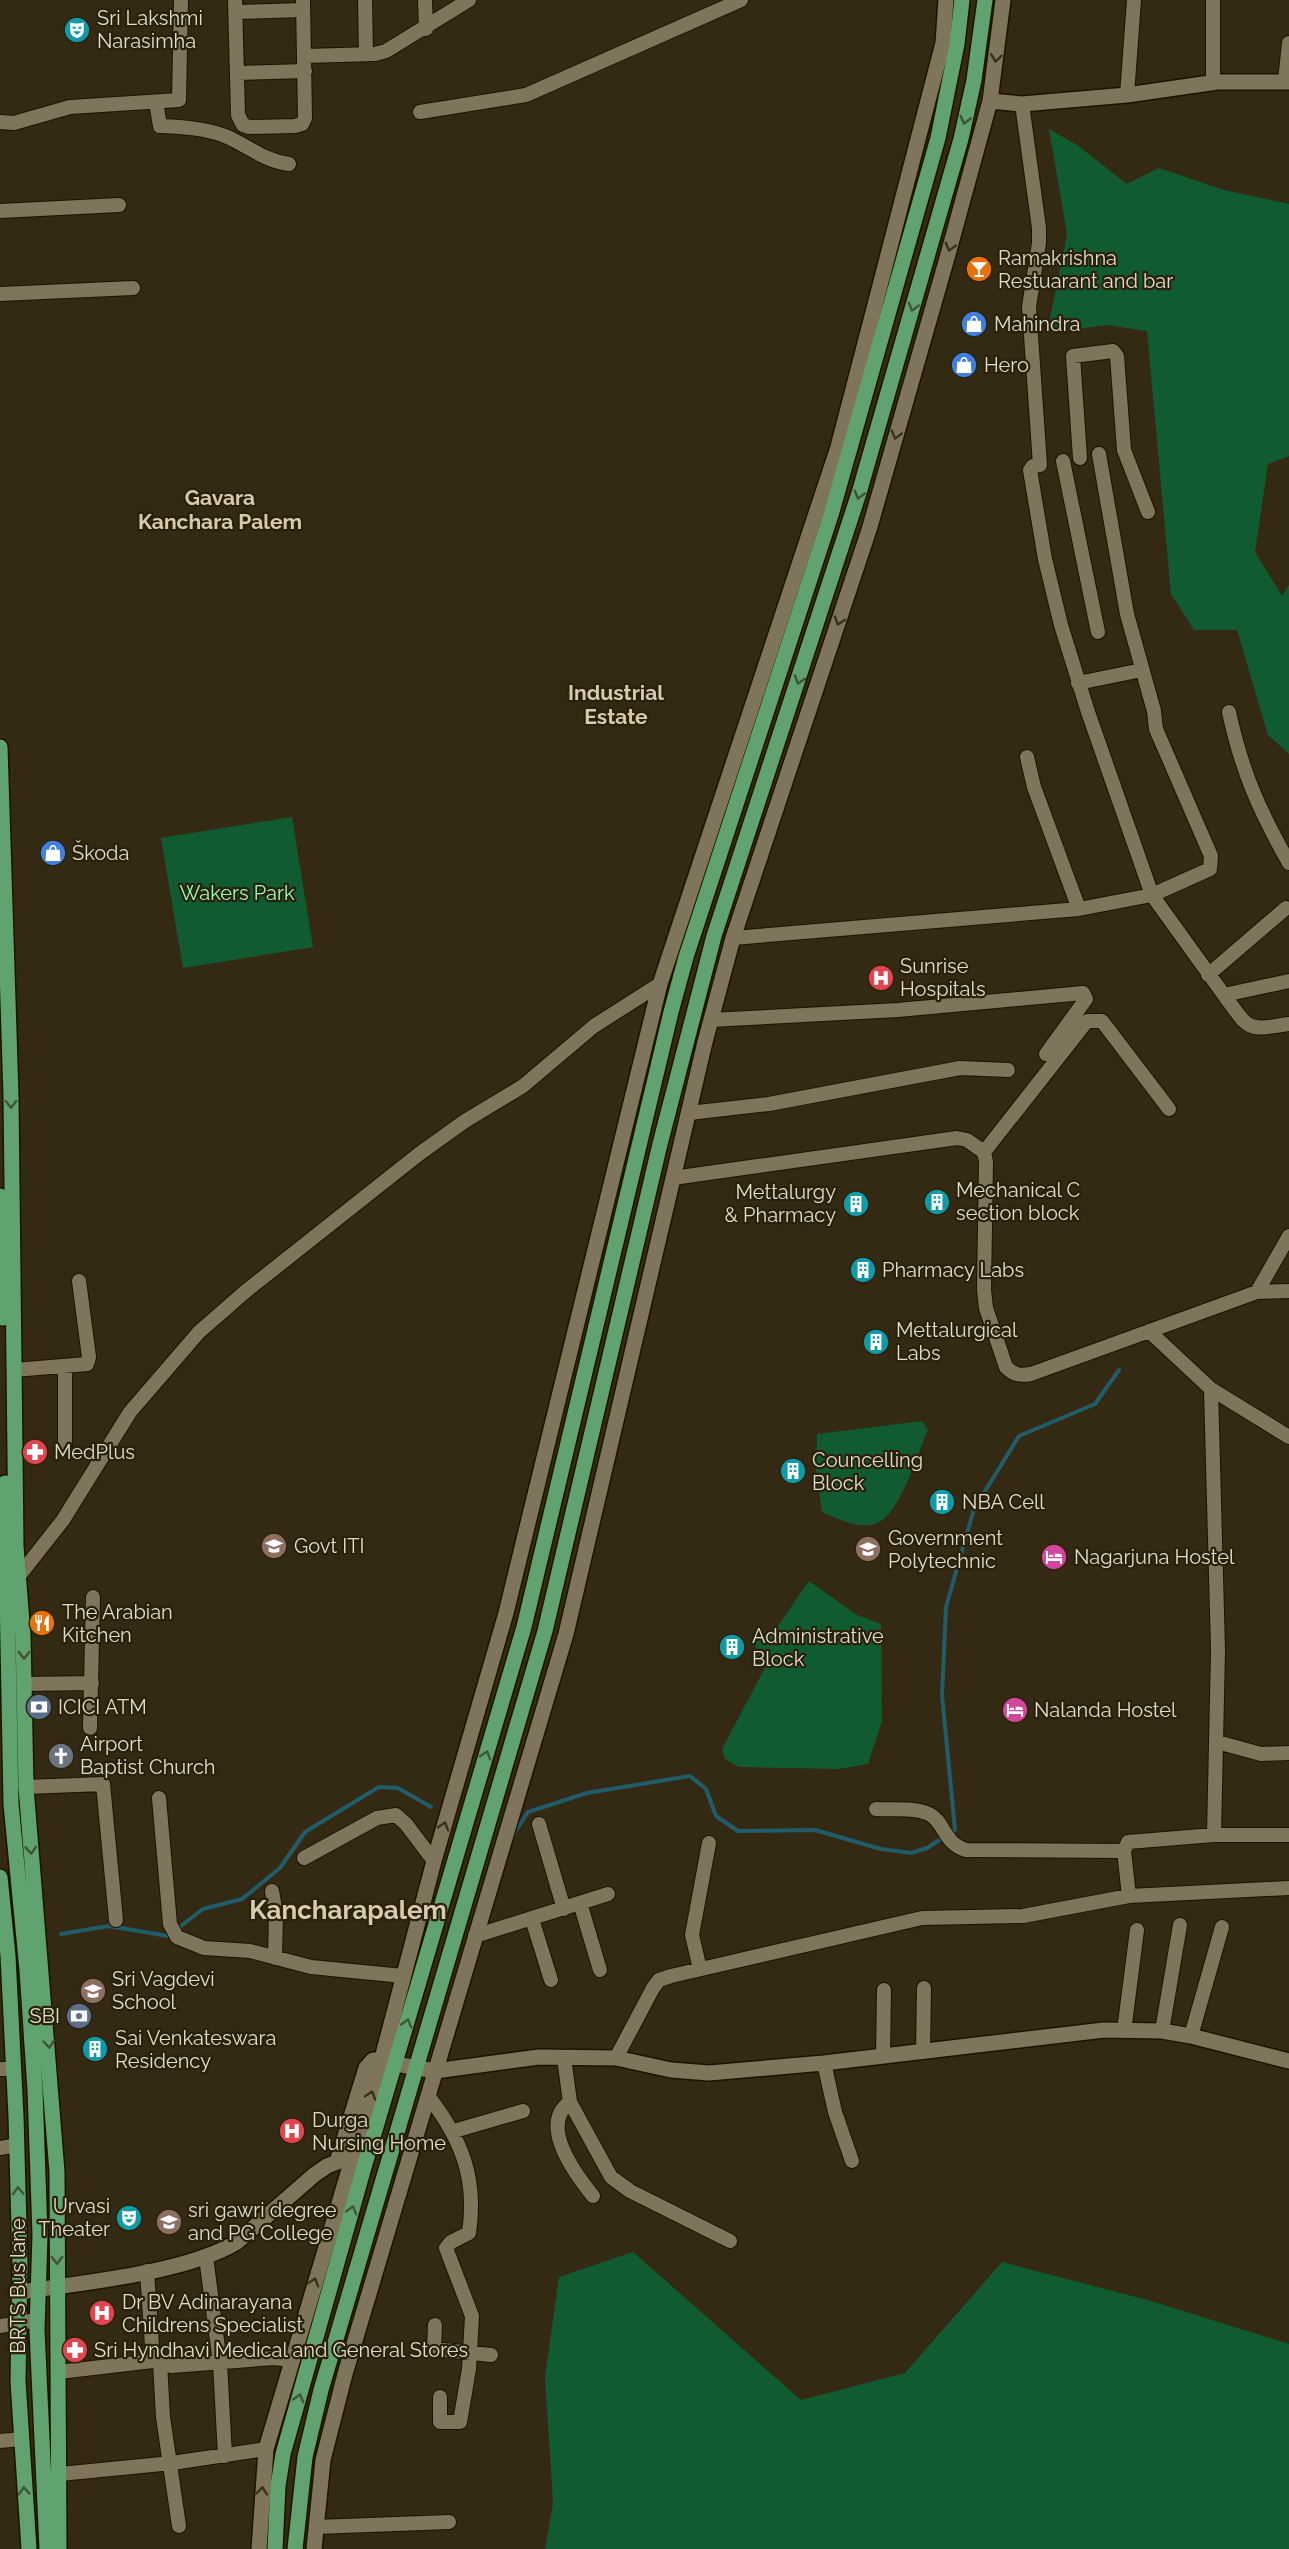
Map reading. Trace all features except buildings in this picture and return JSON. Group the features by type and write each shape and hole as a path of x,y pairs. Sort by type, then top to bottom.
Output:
{"main road":[{"path":"275,2549 278,2486 283,2454 388,2064 524,1627 662,1047 686,957 831,515 924,188 949,87 962,0"},
{"path":"296,2549 305,2457 321,2391 545,1631 660,1144 714,936 843,545 961,139 974,80 985,0"},
{"path":"0,747 10,1073 16,1546 20,1575 26,1787 55,2130 59,2549"},
{"name":"BRTS Bus lane","path":"0,1196 3,1590 11,1804 34,2079 40,2235 37,2320 48,2549"},
{"path":"576,1408 596,1413"},
{"path":"0,1877 7,2069 17,2145 21,2439 29,2549"}],"street":[{"path":"0,122 14,123 70,107 179,100 181,0"},
{"path":"365,0 366,54"},
{"path":"425,0 426,29"},
{"path":"304,56 386,51 426,29 469,0"},
{"path":"420,112 526,95 741,0"},
{"path":"259,2549 266,2449 344,2160 388,2064 403,1976 506,1613 660,984 838,447 943,43 946,0"},
{"path":"314,2549 323,2460 352,2352 566,1634 673,1178 733,938 869,530 990,101 1003,0"},
{"path":"1127,95 1134,0"},
{"path":"1213,83 1214,0"},
{"path":"303,5 305,118 302,124 296,126 243,125 238,115 235,6 303,5"},
{"path":"990,101 1022,104 1127,95 1213,83 1287,81 1289,43"},
{"path":"237,73 305,71"},
{"path":"156,102 157,123 160,126 200,130 226,136 274,162 289,164"},
{"path":"1022,104 1039,228 1039,243 1029,307 1040,465"},
{"path":"0,211 119,205"},
{"path":"0,294 133,288"},
{"path":"1080,458 1072,361 1076,354 1110,351 1115,353 1124,450 1148,512"},
{"path":"1124,450 1032,466 1030,470 1045,559 1078,682 1152,895 1208,975 1248,1026 1254,1029 1289,1024"},
{"path":"733,938 1079,909 1152,895 1206,871 1211,864 1205,838 1160,742 1127,614 1099,454"},
{"path":"1063,461 1098,632"},
{"path":"1078,682 1142,670"},
{"path":"1229,712 1239,758 1251,790 1289,863"},
{"path":"1027,757 1034,787 1079,909"},
{"path":"1208,975 1286,908"},
{"path":"1224,995 1289,981"},
{"path":"3,1590 20,1575 63,1520 130,1412 199,1332 255,1284 419,1154 465,1121 523,1086 594,1026 660,984"},
{"path":"711,1020 898,1010 1083,993 1086,999 1046,1054"},
{"path":"1169,1109 1102,1021 1095,1019 1087,1021 984,1152 984,1290 986,1308 1006,1367 1012,1374 1031,1374 1257,1292 1289,1291"},
{"path":"689,1113 769,1104 960,1068 1008,1070"},
{"path":"673,1178 957,1138 967,1140 984,1152"},
{"path":"1257,1292 1289,1236"},
{"path":"14,1370 87,1364 89,1361 79,1281"},
{"path":"1149,1331 1211,1389 1289,1437"},
{"path":"65,1366 65,1446"},
{"path":"1211,1389 1218,1650 1214,1835"},
{"path":"90,1728 93,1597"},
{"path":"24,1684 92,1683"},
{"path":"1217,1742 1261,1754 1289,1753"},
{"path":"26,1787 103,1784 116,1920"},
{"path":"159,1798 174,1933 204,1948 250,1951 311,1967 403,1976"},
{"path":"876,1809 931,1815 956,1847 966,1850 1124,1851"},
{"path":"304,1858 377,1818 396,1815 406,1824 434,1861"},
{"path":"538,1824 564,1909"},
{"path":"1129,1896 1124,1851 1125,1846 1134,1841 1214,1835 1289,1836"},
{"path":"700,1969 692,1935 709,1843"},
{"path":"616,2058 641,2008 659,1980 700,1969 922,1918 1023,1916 1129,1896 1289,1888"},
{"path":"272,1891 276,1913 275,1958"},
{"path":"475,1936 608,1894"},
{"path":"580,1903 600,1970"},
{"path":"532,1919 551,1980"},
{"path":"1162,2031 1180,1925"},
{"path":"1191,2036 1222,1928"},
{"path":"1124,2031 1137,1930"},
{"path":"923,2052 924,1988"},
{"path":"884,1990 884,2056"},
{"path":"388,2064 435,2071 539,2057 616,2058 671,2070 709,2073 824,2063 1104,2030 1162,2031 1288,2058"},
{"path":"564,2058 570,2102 604,2166 620,2185 730,2241"},
{"path":"824,2063 835,2112 852,2161"},
{"path":"429,2097 454,2131 467,2167 471,2188 470,2228 466,2236 451,2242 446,2248 472,2311 470,2353 460,2422 440,2422 440,2397"},
{"path":"570,2102 559,2113 558,2122 564,2154 574,2173 593,2196"},
{"path":"454,2131 523,2111"},
{"path":"0,2148 17,2145"},
{"path":"20,2292 147,2271 206,2257 237,2242 314,2175 344,2160"},
{"path":"206,2257 220,2363 225,2456"},
{"path":"147,2271 168,2464 179,2526"},
{"path":"0,2326 37,2320"},
{"path":"435,2325 434,2349 491,2355"},
{"path":"59,2372 157,2362 172,2366 274,2358 291,2360"},
{"path":"0,2441 21,2439"},
{"path":"60,2474 168,2464 266,2449"},
{"path":"305,2457 323,2460"},
{"path":"315,2527 449,2522"}],"green space":[{"path":"1049,129 1077,145 1127,184 1159,168 1224,190 1289,204 1289,456 1268,464 1255,552 1282,596 1289,585 1289,754 1268,735 1237,630 1194,630 1171,594 1147,331 1108,325 1047,333 1067,234"},
{"name":"Wakers Park","path":"292,817 313,947 183,968 161,838"},
{"path":"922,1421 928,1430 902,1492 889,1514 874,1524 859,1525 822,1512 816,1471 817,1434"},
{"path":"809,1581 857,1615 881,1624 882,1721 868,1764 839,1769 739,1767 725,1759 722,1749 767,1664 752,1657 757,1641 767,1632 773,1633"},
{"path":"633,2252 801,2400 905,2373 1002,2262 1151,2301 1289,2344 1289,2549 545,2549 553,2503 545,2377 559,2277"}],"waterway":[{"path":"513,1835 528,1812 587,1793 690,1776 706,1789 716,1816 738,1831 815,1830 881,1849 911,1853 927,1848 955,1830 942,1695 946,1607 974,1509 1019,1436 1095,1404 1119,1370"},
{"path":"61,1934 109,1926 168,1936 203,1909 242,1899 280,1868 305,1832 379,1787 398,1788 431,1807"}],"place":[{"name":"Sri Lakshmi Narasimha","path":"77,30"},
{"name":"Ramakrishna Restuarant and bar","path":"979,269"},
{"name":"Mahindra","path":"974,324"},
{"name":"Hero","path":"964,365"},
{"name":"Škoda","path":"53,853"},
{"name":"Sunrise Hospitals","path":"881,978"},
{"name":"Mechanical C section block","path":"937,1202"},
{"name":"Mettalurgy & Pharmacy","path":"856,1204"},
{"name":"Pharmacy Labs","path":"863,1270"},
{"name":"Mettalurgical Labs","path":"876,1342"},
{"name":"MedPlus","path":"35,1452"},
{"name":"Councelling Block","path":"793,1471"},
{"name":"NBA Cell","path":"942,1502"},
{"name":"Govt ITI","path":"274,1546"},
{"name":"Government Polytechnic","path":"868,1549"},
{"name":"Nagarjuna Hostel","path":"1054,1557"},
{"name":"The Arabian Kitchen","path":"42,1623"},
{"name":"Administrative Block","path":"732,1647"},
{"name":"ICICI ATM","path":"39,1707"},
{"name":"Nalanda Hostel","path":"1015,1710"},
{"name":"Airport Baptist Church","path":"61,1756"},
{"name":"Sri Vagdevi School","path":"93,1991"},
{"name":"SBI","path":"79,2016"},
{"name":"Sai Venkateswara Residency","path":"95,2049"},
{"name":"Durga Nursing Home","path":"292,2131"},
{"name":"Urvasi Theater","path":"129,2218"},
{"name":"sri gawri degree and PG College","path":"169,2222"},
{"name":"Dr BV Adinarayana Childrens Specialist","path":"102,2313"},
{"name":"Sri Hyndhavi Medical and General Stores","path":"75,2350"}],"district":[{"name":"Gavara Kanchara Palem","path":"220,510"},
{"name":"Industrial Estate","path":"616,705"},
{"name":"Kancharapalem","path":"348,1910"}]}
